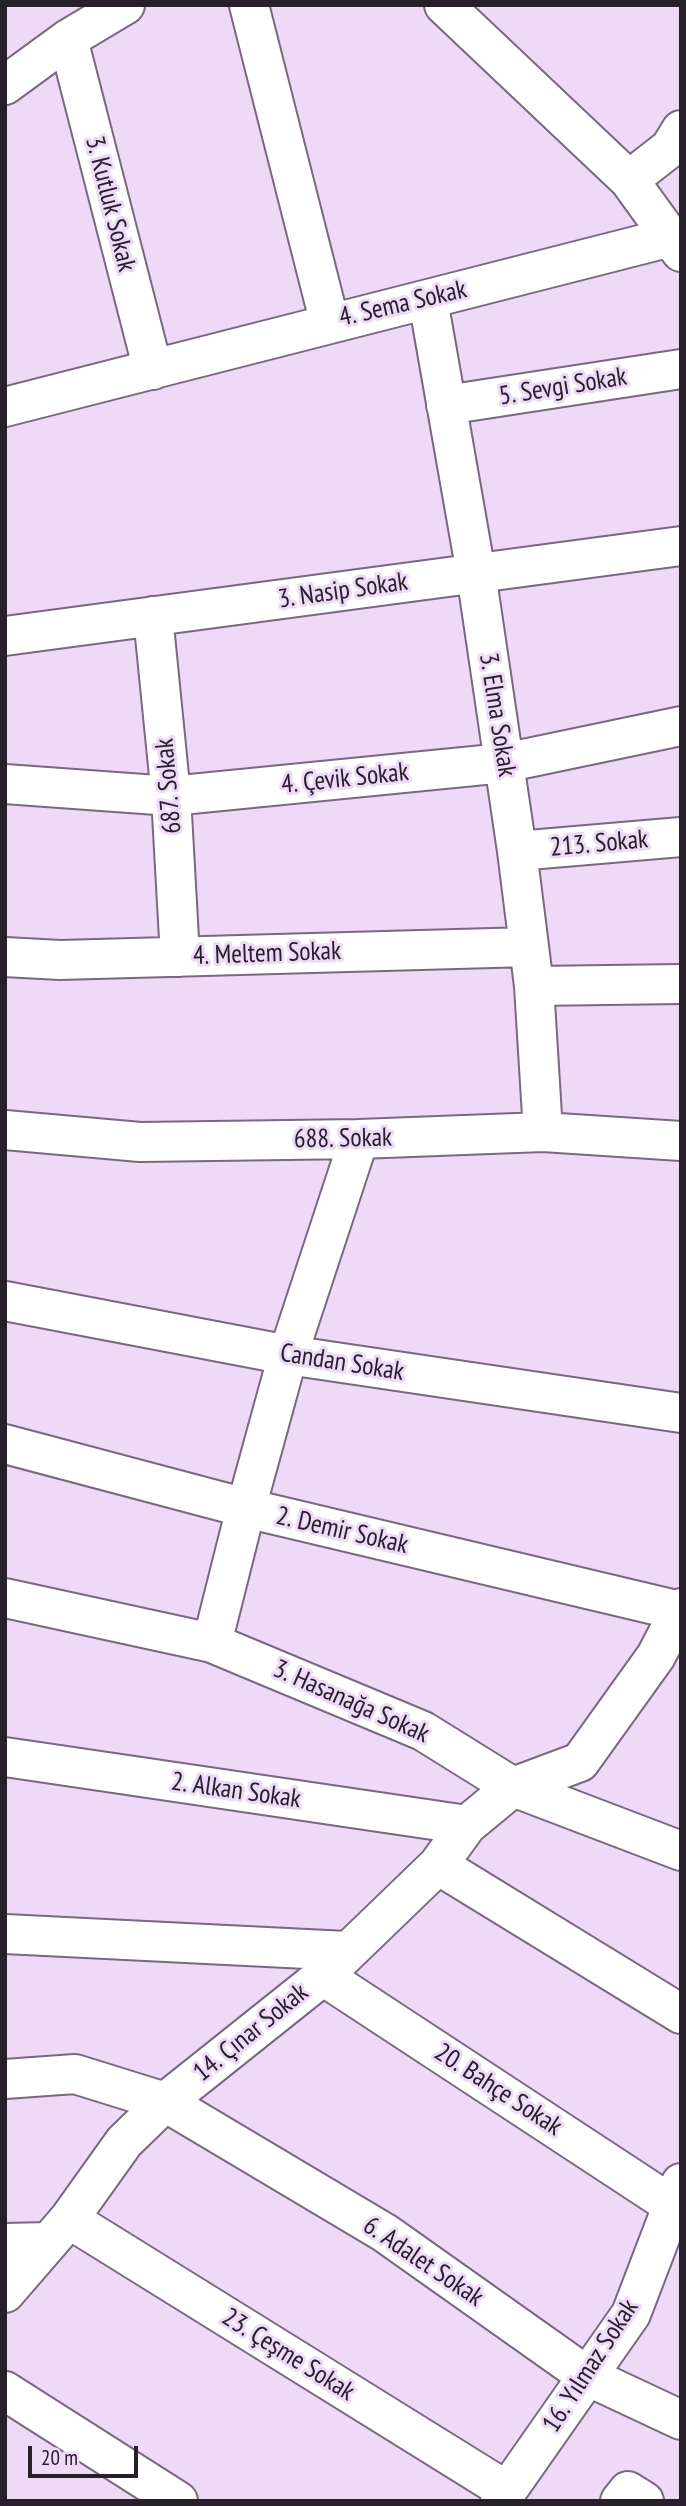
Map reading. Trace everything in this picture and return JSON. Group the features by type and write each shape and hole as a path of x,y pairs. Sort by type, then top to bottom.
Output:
{"street":[{"path":"5,85 68,39 125,5"},
{"name":"4. Sema Sokak","path":"249,5 330,324 676,244"},
{"path":"444,5 629,180 676,244"},
{"name":"3. Kutluk Sokak","path":"68,39 153,370"},
{"path":"629,180 670,148 681,130"},
{"name":"3. Elma Sokak","path":"428,300 476,573 517,851 534,986 543,1132"},
{"path":"5,407 330,324"},
{"name":"5. Sevgi Sokak","path":"446,405 681,369"},
{"name":"3. Nasip Sokak","path":"5,636 681,546"},
{"name":"687. Sokak","path":"153,616 171,796 180,957"},
{"name":"4. Çevik Sokak","path":"5,785 171,796 504,762 681,726"},
{"name":"213. Sokak","path":"517,851 681,837"},
{"name":"4. Meltem Sokak","path":"5,957 60,960 529,947"},
{"path":"534,986 681,984"},
{"name":"688. Sokak","path":"5,1130 140,1142 359,1139 543,1132 681,1141"},
{"path":"212,1643 288,1355 359,1139"},
{"name":"Candan Sokak","path":"5,1301 288,1355 681,1413"},
{"name":"2. Demir Sokak","path":"5,1444 246,1508 680,1610"},
{"name":"3. Hasanağa Sokak","path":"5,1598 212,1643 423,1731 513,1787 681,1851"},
{"name":"14. Çınar Sokak","path":"5,2293 59,2230 124,2141 165,2102 335,1963 438,1865 467,1825 513,1787 580,1762 669,1660 680,1610"},
{"name":"2. Alkan Sokak","path":"5,1757 467,1825"},
{"path":"438,1865 681,2014"},
{"path":"5,1934 335,1963"},
{"name":"20. Bahçe Sokak","path":"335,1963 677,2194"},
{"name":"6. Adalet Sokak","path":"5,2079 75,2074 165,2102 385,2233 587,2376 681,2420"},
{"name":"16. Yılmaz Sokak","path":"503,2496 631,2314 677,2194"},
{"path":"5,2243 59,2230"},
{"name":"23. Çeşme Sokak","path":"59,2230 503,2496"},
{"path":"5,2391 178,2501"},
{"path":"620,2501 628,2491 644,2501"}]}
